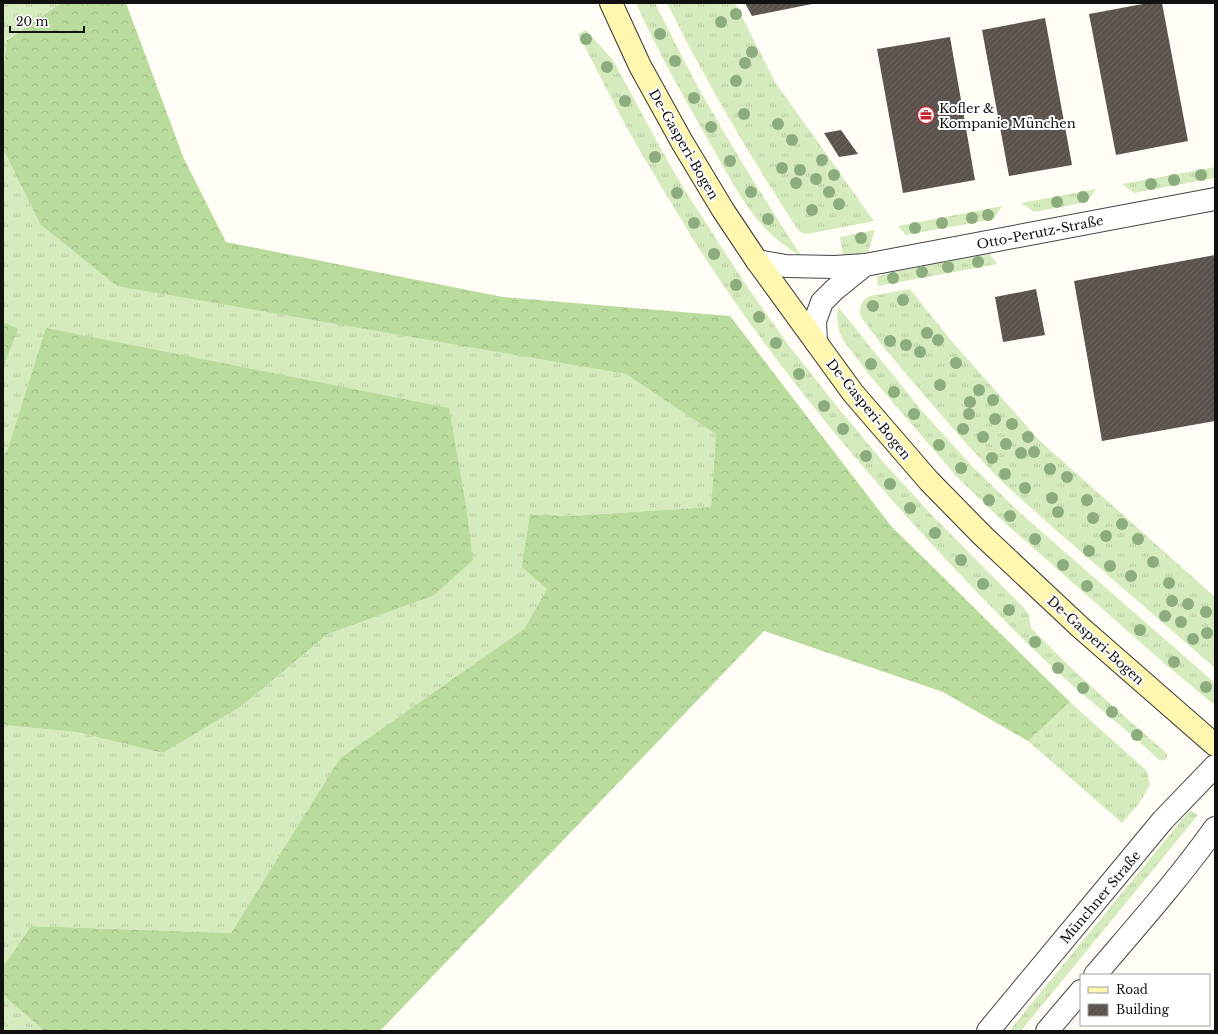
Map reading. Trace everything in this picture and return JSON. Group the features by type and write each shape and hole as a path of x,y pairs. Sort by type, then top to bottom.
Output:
{"main road":[{"name":"De-Gasperi-Bogen","path":"611,3 640,66 682,142 723,210 757,261 853,393 929,481 983,536 1080,627 1215,745"}],"street":[{"name":"Otto-Perutz-Straße","path":"757,261 786,266 835,267 866,265 1215,198"},
{"name":"Otto-Perutz-Straße","path":"816,342 815,321 822,302 834,290 866,265"},
{"name":"Münchner Straße","path":"988,1031 1163,820 1215,766"},
{"path":"1096,974 1165,893 1215,828"},
{"path":"1047,1031 1080,992"}],"green space":[{"path":"3,3 61,3 7,39 3,71"},
{"path":"61,3 126,3 184,159 226,242 503,297 730,316 891,526 1070,702 1028,741 943,692 764,631 380,1031 44,1031 3,995 3,967 31,926 231,933 340,758 524,629 547,589 522,567 530,514 569,516 711,507 716,434 626,374 117,286 40,224 3,149 3,71 7,40"},
{"path":"636,3 655,3 721,127 801,256 791,250 767,230 743,200 725,171 674,78"},
{"path":"667,3 735,3 775,82 874,221 807,234 798,230 729,118"},
{"path":"586,30 613,60 684,189 748,288 787,343 839,409 885,464 929,512 1025,609 1029,615 1031,628 1066,663 1162,749 1167,754 1166,759 1159,760 1063,677 1028,644 972,587 896,505 824,420 756,331 723,285 693,239 619,113 578,34"},
{"path":"3,149 40,224 516,354 626,374 716,433 711,507 569,516 530,514 547,589 524,629 340,758 231,933 31,926 3,967 3,725 76,732 163,753 240,707 328,634 433,596 8,449 3,455"},
{"path":"1215,167 1215,178 1134,193 1122,184"},
{"path":"1096,189 1087,202 1034,212 1021,203"},
{"path":"1002,206 994,219 906,235 898,226"},
{"path":"875,230 868,252 843,256 840,237"},
{"path":"990,254 997,264 878,286 877,277 893,272"},
{"path":"910,289 949,338 1039,440 1215,597 1215,668 1000,480 964,441 886,350 861,317 861,305 870,296"},
{"path":"839,308 922,411 972,466 1019,512 1215,683 1215,701 1213,704 1165,664 1006,524 958,478 871,377 843,340 839,331 838,323 837,314"},
{"path":"3,322 18,329 3,367"},
{"path":"46,328 449,408 466,506 473,560 433,596 328,634 240,707 163,753 76,732 3,725 3,455 8,449"},
{"path":"1070,702 1147,771 1150,785 1138,805 1122,823 1028,741"},
{"path":"1190,810 1198,815 1021,1031 1009,1031"},
{"path":"3,995 44,1031 3,1031"}],"building":[{"path":"745,3 812,3 812,4 752,16"},
{"path":"1148,3 1162,3 1188,141 1116,155 1089,14"},
{"path":"1045,18 1072,165 1009,176 982,30"},
{"name":"Kofler & Kompanie München","path":"950,37 975,180 903,193 877,49"},
{"path":"841,130 858,154 839,157 824,133"},
{"path":"1215,255 1215,421 1102,441 1074,281"},
{"path":"1036,289 1045,335 1003,342 995,297"}],"place":[{"name":"Kofler & Kompanie München","path":"926,115"}]}
